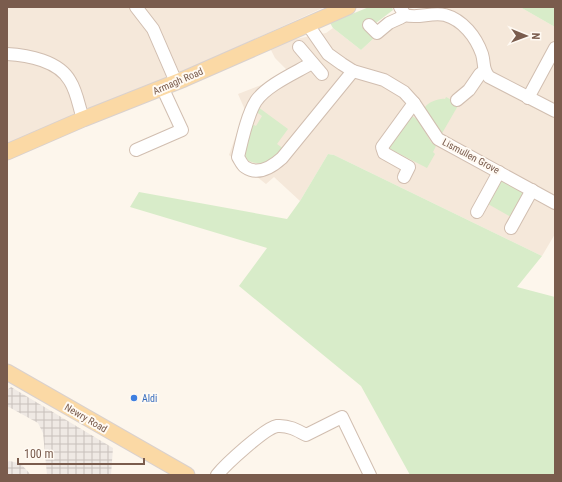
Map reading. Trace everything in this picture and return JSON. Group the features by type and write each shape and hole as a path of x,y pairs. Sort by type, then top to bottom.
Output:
{"main road":[{"name":"Armagh Road","path":"7,152 83,119 162,88 348,7"},
{"name":"Newry Road","path":"7,372 187,475"}],"street":[{"path":"136,7 153,29 176,82"},
{"path":"369,25 377,33 389,23 400,18 402,11 411,17 442,14 458,20 475,39 482,56 484,71 489,77 555,111"},
{"name":"Lismullen Grove","path":"308,24 328,54 354,71 384,80 404,92 414,103 438,139 555,203"},
{"path":"299,47 322,74"},
{"path":"528,98 555,48"},
{"path":"7,54 43,60 64,74 70,80 74,89 83,119"},
{"path":"312,63 262,94 256,102 244,131 238,157 244,167 253,171 263,170 282,158 354,71"},
{"path":"457,100 469,90 480,74 484,71"},
{"path":"136,150 182,130 162,88"},
{"path":"404,177 410,167 384,153 382,148 414,103"},
{"path":"477,212 499,172"},
{"path":"512,228 532,190"},
{"path":"217,475 264,432 275,426 287,426 306,435 342,417 370,475"}],"shaded area":[{"path":"7,7 325,7 111,104 7,146"},
{"path":"447,7 520,7 555,27 555,234 542,256 334,155 328,154 300,201 274,177 266,184 229,155 245,110 238,94 269,82 287,70 275,58 270,48 291,40 326,33 333,28 361,50 374,38 394,24 431,17 442,18"},
{"path":"11,387 113,448 111,475 47,475 43,433 38,423 7,406 7,390"},
{"path":"10,461 21,464 31,475 7,475 7,462"}],"green space":[{"path":"369,7 392,7 393,10 376,23 373,22 374,38 361,50 333,28 330,23"},
{"path":"520,7 555,7 555,27"},
{"path":"446,97 459,104 441,135 425,107 432,102 445,99"},
{"path":"258,107 288,129 277,144 284,149 271,161 261,164 244,159 245,140 250,123 256,126 262,116 255,111"},
{"path":"412,116 418,120 431,142 436,146 433,152 435,154 427,168 390,149 389,147"},
{"path":"328,154 334,155 542,256 517,287 555,297 555,475 410,475 361,386 239,286 267,248 130,207 139,192 287,219 300,201"},
{"path":"501,181 523,192 511,217 488,204 499,182"}],"place":[{"name":"Aldi","path":"134,398"}]}
